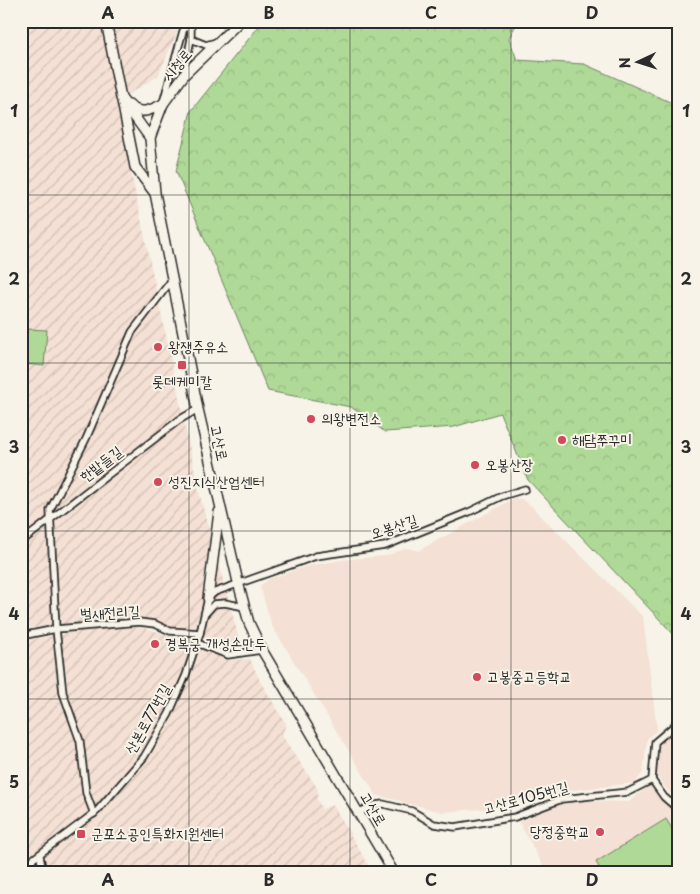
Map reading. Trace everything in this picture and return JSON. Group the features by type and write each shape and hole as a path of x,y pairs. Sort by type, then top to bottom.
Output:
{"street":[{"name":"고산로","path":"106,21 122,98 150,138 155,193 171,281 220,507 250,623 262,650 394,873"},
{"path":"122,98 135,111 150,111 163,104 182,31 191,21"},
{"path":"184,75 191,39 191,21"},
{"name":"시청로","path":"150,138 163,104 184,75 240,21"},
{"path":"191,39 206,45 218,41"},
{"path":"122,98 135,167 155,193"},
{"path":"94,814 86,793 80,741 63,693 56,629 50,510 86,439 132,332 171,281"},
{"name":"한밭들길","path":"21,542 179,420 198,409"},
{"name":"오봉산길","path":"238,582 316,556 385,546 469,512 502,496 525,489"},
{"path":"208,598 220,507"},
{"path":"208,598 215,592 238,582"},
{"name":"산본로77번길","path":"21,868 40,856 94,814 136,768 155,740 179,691 197,643 208,598"},
{"path":"205,615 214,604 225,603 246,607"},
{"name":"벌새전리길","path":"21,636 56,629 139,622 155,624 170,631 200,633"},
{"path":"197,643 228,655 262,650"},
{"path":"679,709 675,725 655,742 652,780 664,797 679,810"},
{"name":"고산로105번길","path":"359,812 375,805 383,804 412,811 434,824 455,827 515,816 562,799 628,792 652,780"},
{"path":"40,856 43,873"}],"shaded area":[{"path":"21,21 182,21 158,76 116,102 200,496 240,642 226,644 138,618 21,629"},
{"name":"고봉중고등학교","path":"515,498 521,499 530,505 643,617 657,730 647,739 643,772 635,783 556,792 493,808 442,812 376,795 272,626 260,586 269,579 304,567 341,560 385,556 407,548 418,551"},
{"path":"138,626 168,635 228,660 250,659 260,681 286,724 282,736 318,789 317,799 322,809 333,805 373,873 21,873 21,641 81,631"},
{"path":"679,726 679,805 656,775 660,743"},
{"name":"당정중학교","path":"651,784 679,815 679,821 672,828 679,838 679,873 547,873 519,822 555,806 581,801 629,802"}],"green space":[{"path":"263,21 518,21 509,38 517,60 584,64 679,106 679,640 528,480 500,413 454,427 385,432 351,407 268,391 176,171 191,111"},
{"path":"27,329 47,330 44,366 24,364"},
{"path":"666,819 679,840 679,870 674,873 602,873 596,862"}],"place":[{"name":"왕쟁주유소","path":"158,347"},
{"name":"롯데케미칼","path":"182,365"},
{"name":"의왕변전소","path":"311,419"},
{"name":"해담쭈꾸미","path":"562,440"},
{"name":"오봉산장","path":"475,465"},
{"name":"성진지식산업센터","path":"158,482"},
{"name":"경복궁 개성손만두","path":"155,644"},
{"name":"고봉중고등학교","path":"477,677"},
{"name":"당정중학교","path":"600,832"},
{"name":"군포소공인특화지원센터","path":"81,834"}]}
